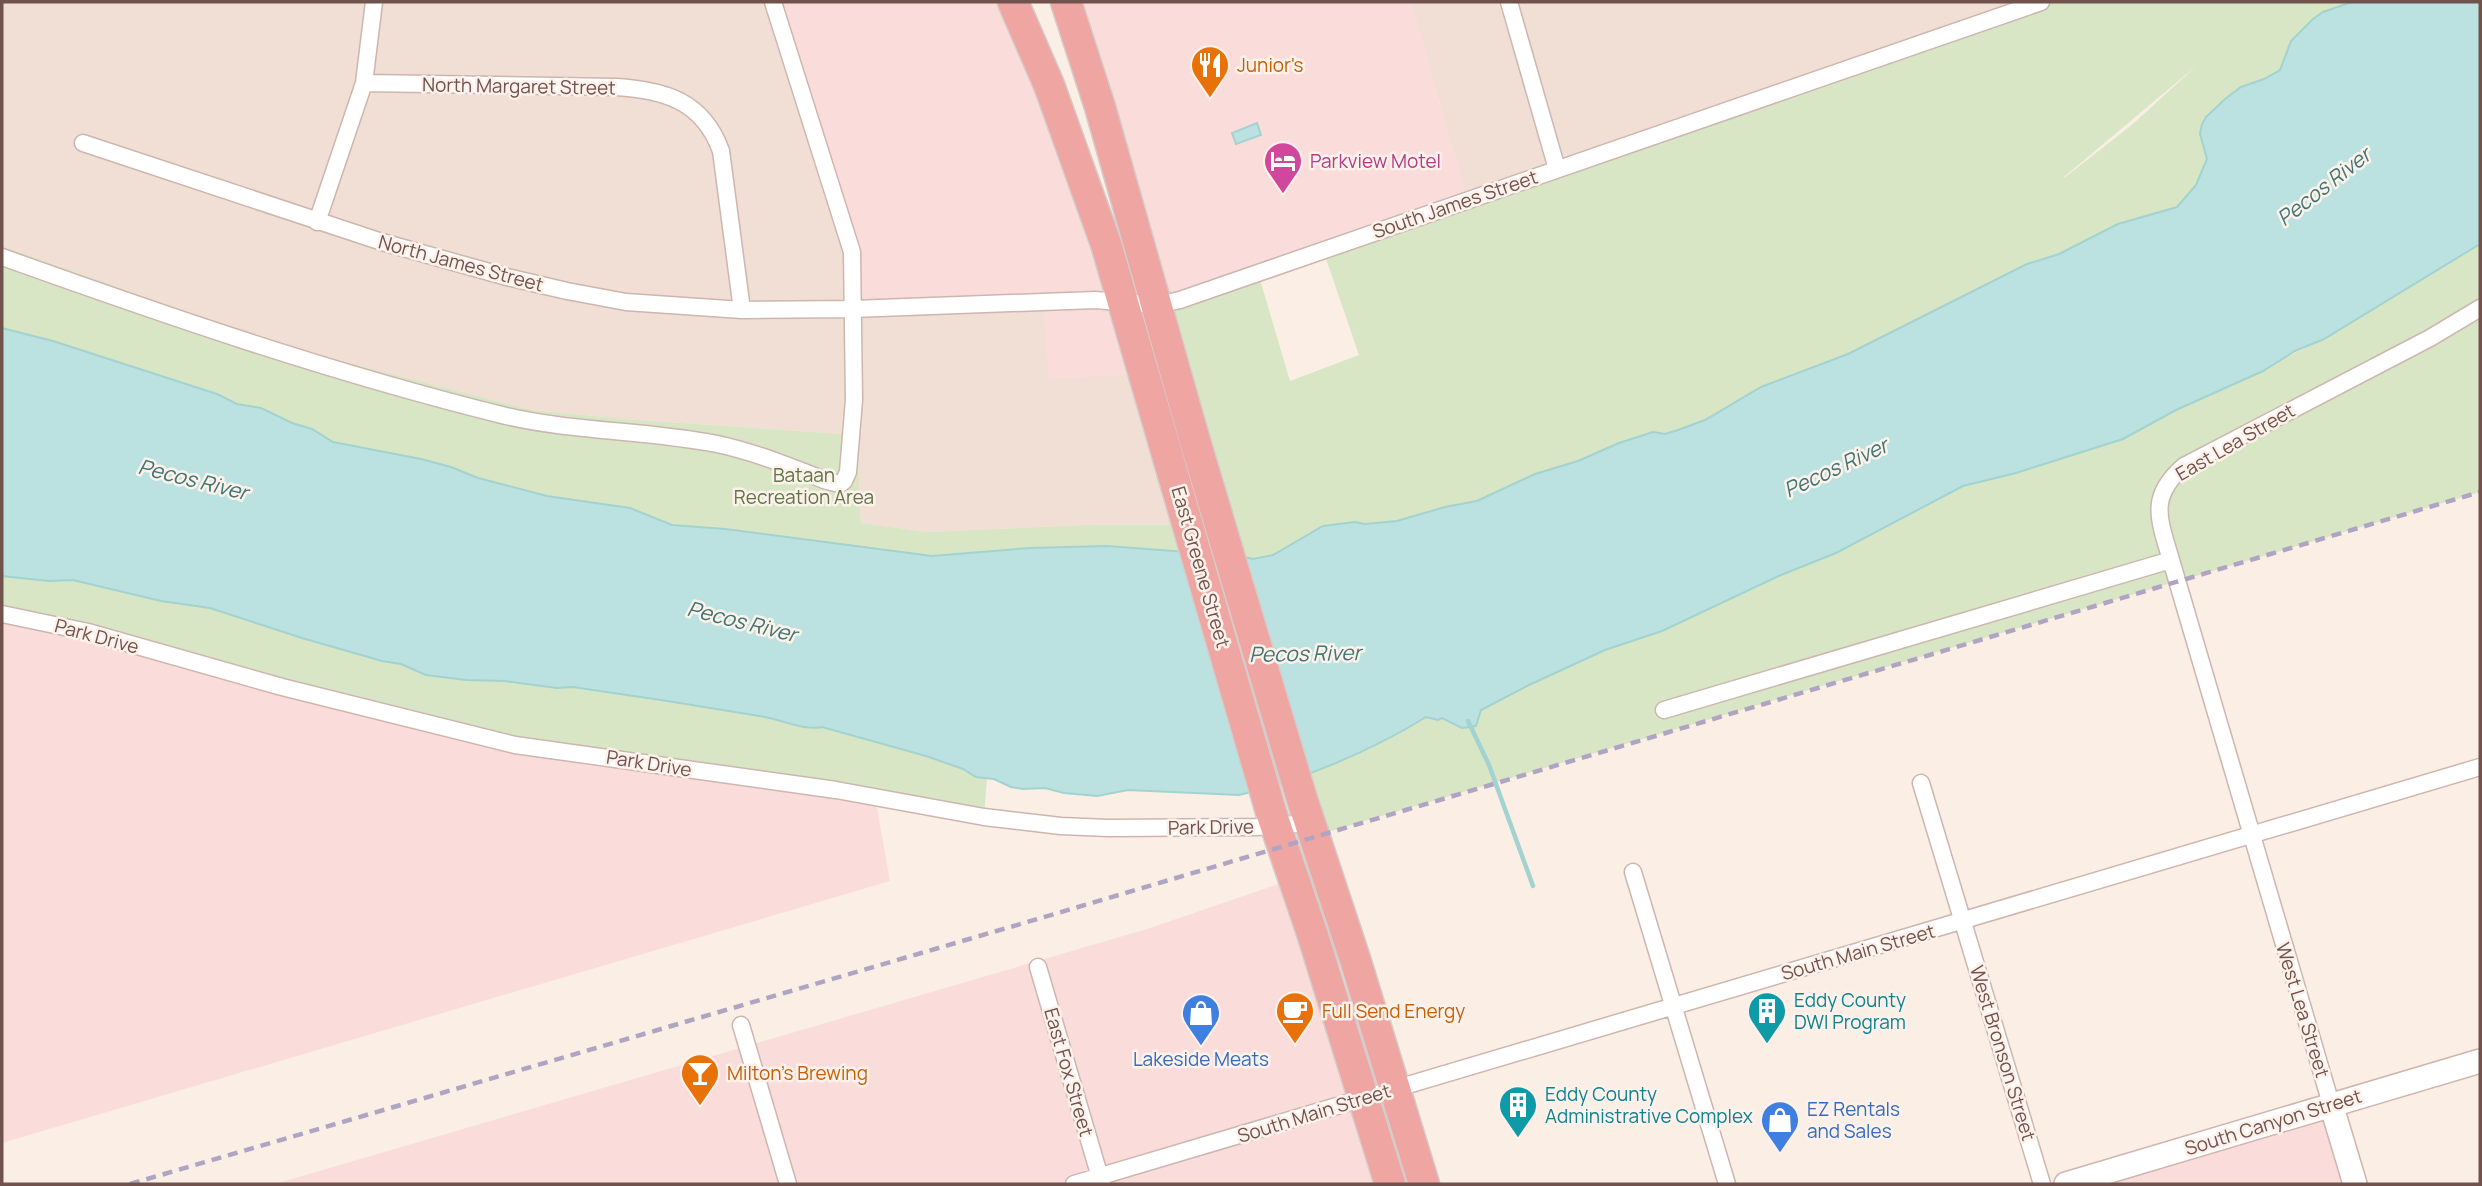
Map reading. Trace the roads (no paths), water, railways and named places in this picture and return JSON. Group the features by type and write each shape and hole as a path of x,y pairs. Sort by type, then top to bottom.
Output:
{"highway":[{"name":"East Greene Street","path":"1013,2 1062,117 1095,211 1272,814 1390,1184"},
{"name":"East Greene Street","path":"1066,2 1100,107 1297,785 1356,962 1424,1184"},
{"path":"1062,117 1100,107"}],"street":[{"path":"317,222 364,83 374,2"},
{"path":"2,257 285,355 491,412 598,431 715,444 745,451 835,484 844,481 848,472 852,436 852,252 773,2"},
{"path":"1509,2 1557,169"},
{"name":"South James Street","path":"853,309 1095,300 1157,305 1180,300 2041,2"},
{"name":"North Margaret Street","path":"364,83 640,88 674,96 702,119 716,138 721,151 741,310"},
{"name":"North James Street","path":"83,143 317,222 507,277 567,291 626,302 741,310 853,309"},
{"name":"East Lea Street","path":"2251,836 2161,525 2159,505 2168,479 2184,466 2430,338 2480,308"},
{"path":"1664,710 2171,560"},
{"name":"Park Drive","path":"2,614 88,632 282,687 515,745 836,790 1022,822 1108,828 1272,814 1309,823"},
{"name":"South Main Street","path":"1074,1184 1101,1180 1395,1088 2480,767"},
{"name":"West Bronson Street","path":"1922,783 2042,1184"},
{"name":"West Lea Street","path":"2251,836 2355,1184"},
{"path":"1633,872 1727,1184"},
{"name":"East Fox Street","path":"1038,967 1101,1180"},
{"path":"741,1025 788,1184"},
{"name":"South Canyon Street","path":"2066,1184 2480,1061"}],"water":[{"name":"Pecos River","path":"2352,2 2480,2 2480,244 2324,339 2295,351 2263,371 2176,410 2123,439 2016,473 1963,486 1836,553 1781,575 1662,631 1605,650 1529,685 1481,710 1476,726 1462,728 1442,718 1438,720 1426,717 1336,763 1286,782 1239,795 1128,790 1097,796 1045,788 1011,787 994,779 976,777 963,769 926,756 822,727 801,726 765,717 573,687 557,688 426,675 401,664 302,638 210,608 161,601 73,580 49,581 2,576 2,328 53,341 217,394 237,404 261,408 312,429 333,442 421,459 478,478 547,496 630,508 672,525 725,529 932,556 1029,548 1107,546 1253,559 1273,555 1323,526 1397,521 1477,501 1535,474 1578,461 1619,443 1653,432 1665,434 1705,420 1761,387 1848,354 2027,264 2059,254 2118,224 2177,207 2196,185 2207,159 2200,134 2206,117 2241,87 2280,70 2291,41 2313,19 2323,12"},
{"path":"1257,123 1261,135 1236,144 1232,133"}],"waterway":[{"path":"1468,721 1489,765 1533,886"}],"railway":[{"path":"130,1184 1024,923 2480,492"}],"place":[{"name":"Junior's","path":"1210,99"},
{"name":"Parkview Motel","path":"1283,195"},
{"name":"Full Send Energy","path":"1295,1045"},
{"name":"Eddy County DWI Program","path":"1767,1045"},
{"name":"Lakeside Meats","path":"1201,1047"},
{"name":"Milton's Brewing","path":"700,1107"},
{"name":"Eddy County Administrative Complex","path":"1518,1139"},
{"name":"EZ Rentals and Sales","path":"1780,1154"}],"park label":[{"name":"Bataan Recreation Area","path":"804,486"}]}
